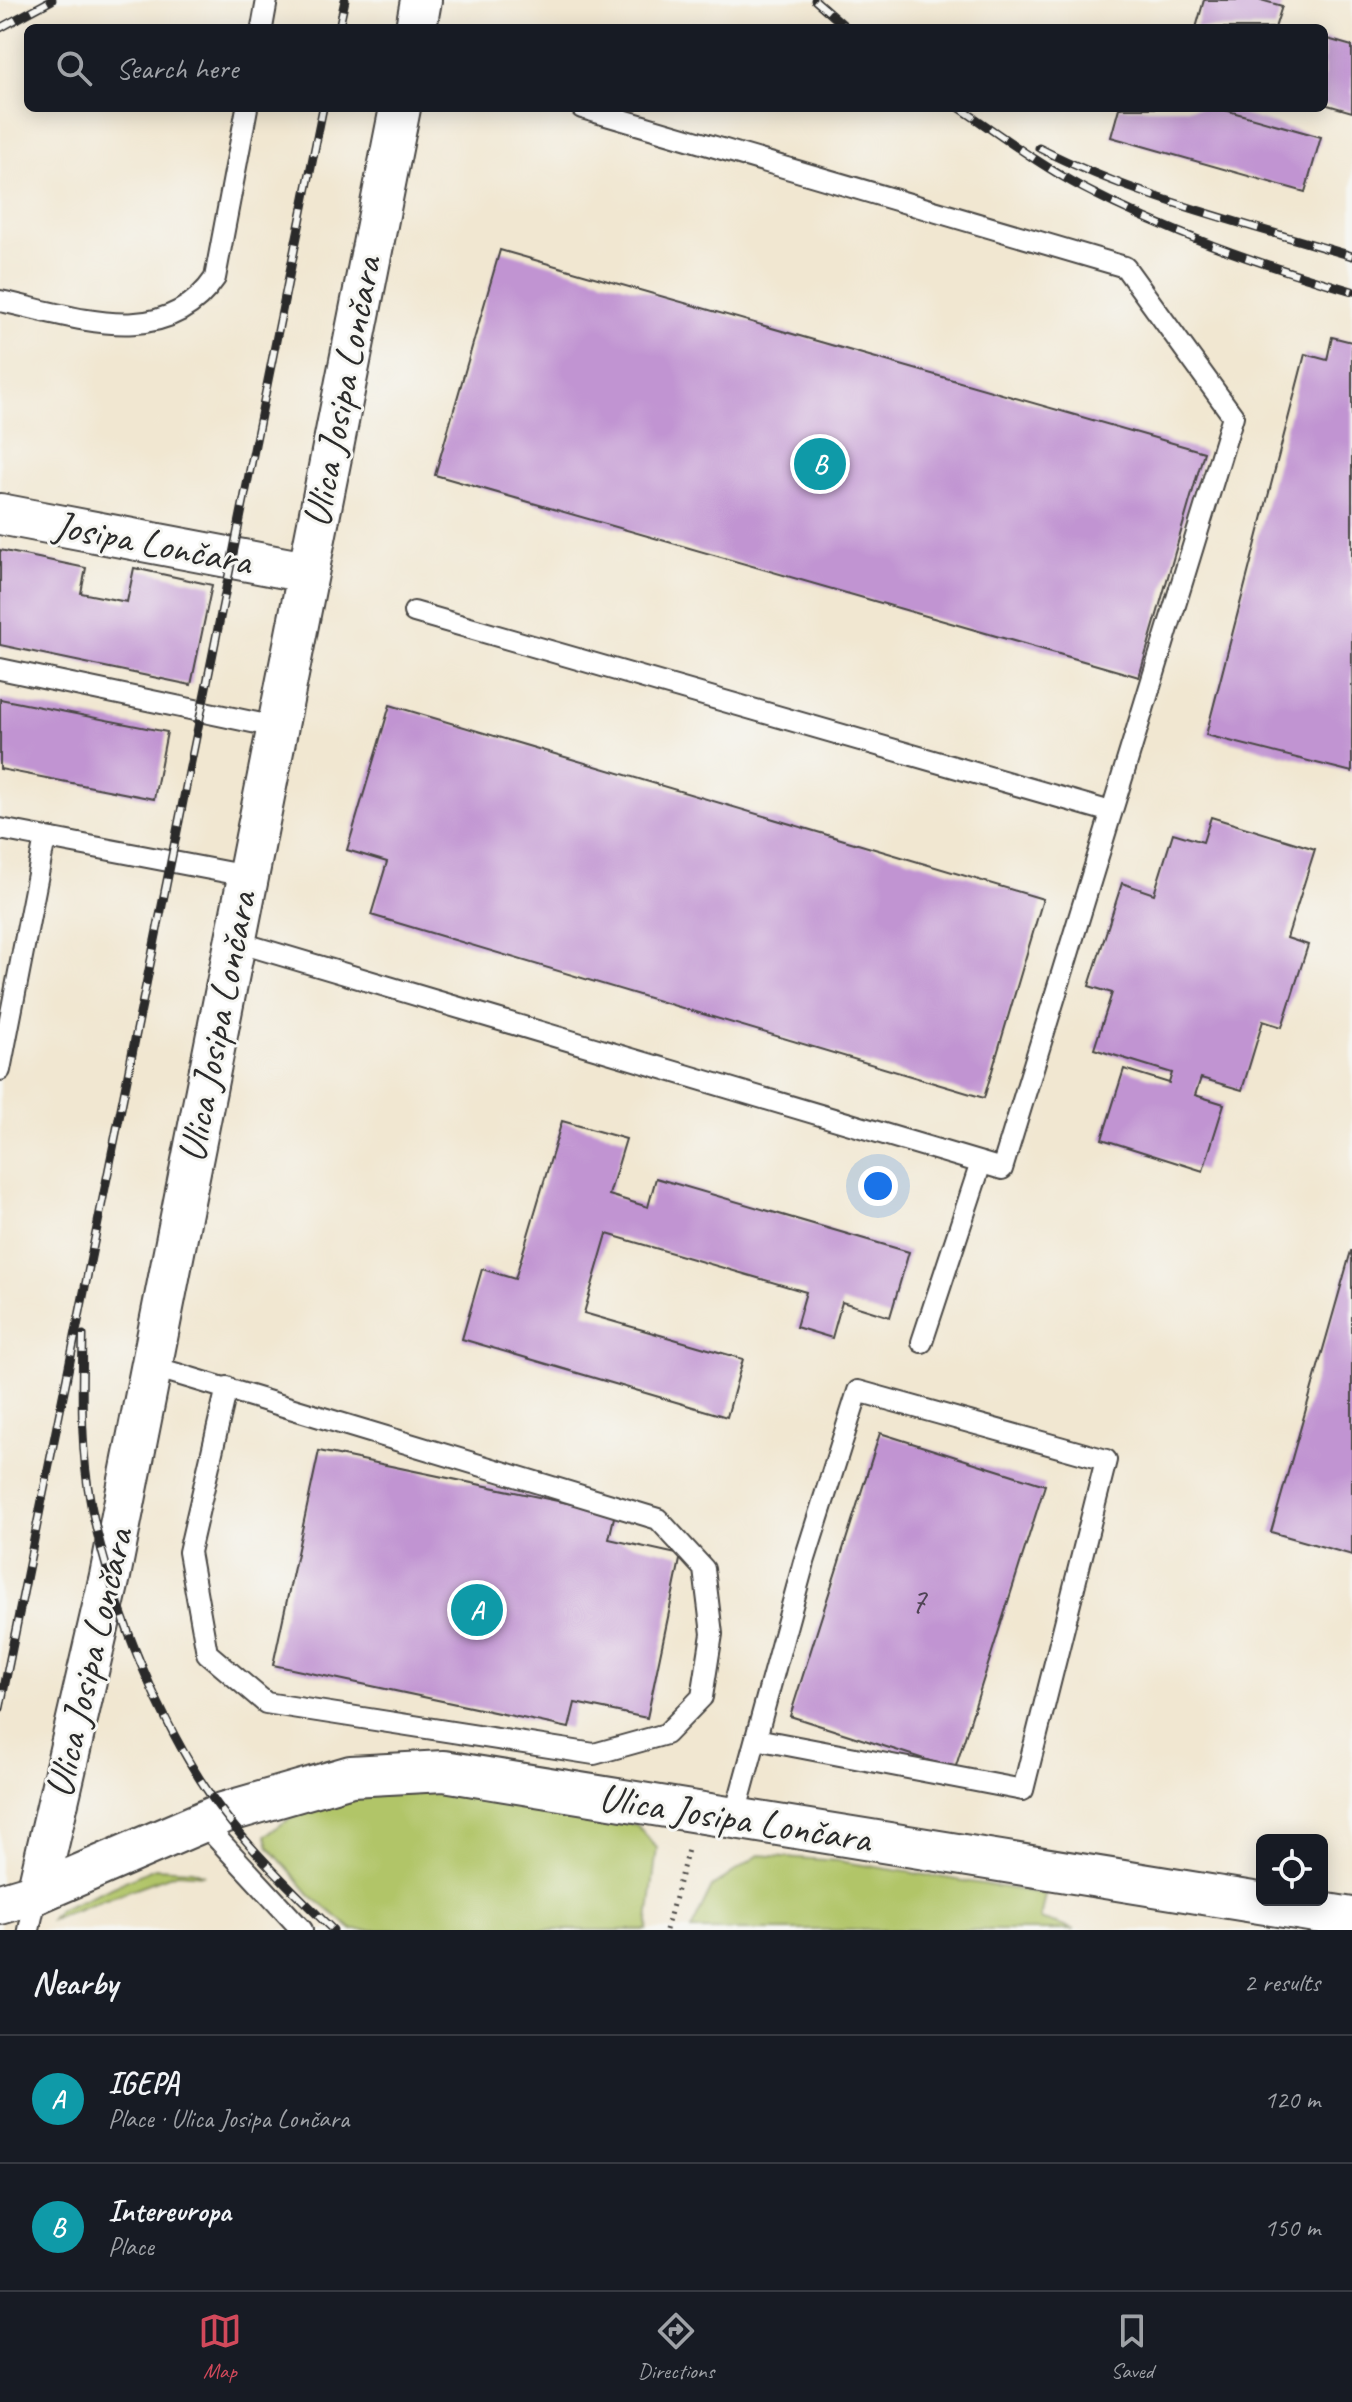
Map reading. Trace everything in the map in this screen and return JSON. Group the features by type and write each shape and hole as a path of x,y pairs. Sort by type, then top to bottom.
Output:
{"street":[{"path":"417,24 421,0"},
{"name":"Ulica Josipa Lončara","path":"22,1909 110,1576 399,112"},
{"name":"Josipa Lončara","path":"0,514 306,572"},
{"name":"Ulica Josipa Lončara","path":"22,1909 202,1822 351,1776 444,1771 1352,1918"}],"lane":[{"path":"263,24 267,0"},
{"path":"0,301 111,323 150,323 177,316 202,297 215,278 246,112"},
{"path":"234,941 1002,1169 1233,416 1125,267 596,112"},
{"path":"414,612 1111,812"},
{"path":"0,669 276,727"},
{"path":"0,829 247,876"},
{"path":"0,1070 45,838"},
{"path":"922,1342 981,1163"},
{"path":"151,1366 227,1387 658,1519 704,1569 712,1634 702,1697 666,1734 594,1754 266,1703 207,1653 189,1552 227,1387"},
{"path":"717,1815 756,1739 804,1562 858,1391 1106,1460 1023,1790 756,1739"},
{"path":"202,1822 302,1930"}],"path":[{"path":"666,1930 717,1815"}],"green space":[{"path":"431,1788 509,1796 637,1825 657,1848 647,1930 353,1930 310,1895 269,1847 266,1835 308,1808 326,1801 362,1792"},
{"path":"759,1855 838,1861 1045,1894 1040,1919 1075,1930 691,1930 712,1887"},
{"path":"155,1868 192,1870 205,1875 177,1873 51,1919 58,1910"}],"building":[{"path":"1204,0 1261,0 1282,6 1276,24 1197,24"},
{"path":"1328,39 1352,46 1352,112 1328,105"},
{"path":"1118,112 1232,112 1321,137 1305,192 1111,137"},
{"path":"500,250 1204,452 1139,677 435,475"},
{"path":"1332,337 1352,342 1352,772 1206,735 1305,354 1327,360"},
{"path":"0,550 86,568 81,593 127,602 134,568 212,585 191,685 0,645"},
{"path":"0,699 167,732 154,799 0,769"},
{"path":"390,705 1043,899 984,1098 371,915 387,862 347,850"},
{"path":"1211,817 1315,849 1287,938 1308,945 1282,1027 1263,1021 1242,1090 1201,1078 1195,1095 1224,1104 1203,1171 1102,1139 1124,1069 1169,1083 1172,1073 1094,1049 1112,993 1089,986 1122,883 1154,894 1173,833 1203,842"},
{"path":"562,1121 626,1139 609,1195 648,1207 656,1178 909,1252 890,1317 842,1302 832,1338 796,1327 806,1292 607,1234 584,1313 743,1359 727,1417 462,1339 482,1269 515,1279"},
{"path":"1352,1251 1352,1555 1271,1532"},
{"path":"880,1433 1045,1485 955,1769 790,1716"},
{"path":"319,1451 615,1513 609,1539 681,1555 647,1718 575,1703 569,1728 273,1665"}],"railway":[{"path":"0,28 52,0"},
{"path":"340,24 345,0"},
{"path":"815,0 842,24"},
{"path":"0,1708 322,112"},
{"path":"966,112 1051,170 1115,204 1215,246 1352,291"},
{"path":"1039,148 1153,196 1352,256"},
{"path":"83,1335 83,1442 87,1484 112,1584 142,1667 181,1747 225,1815 263,1860 333,1930"}],"place":[{"name":"Intereuropa","path":"820,464"},
{"name":"IGEPA","path":"477,1610"}]}
